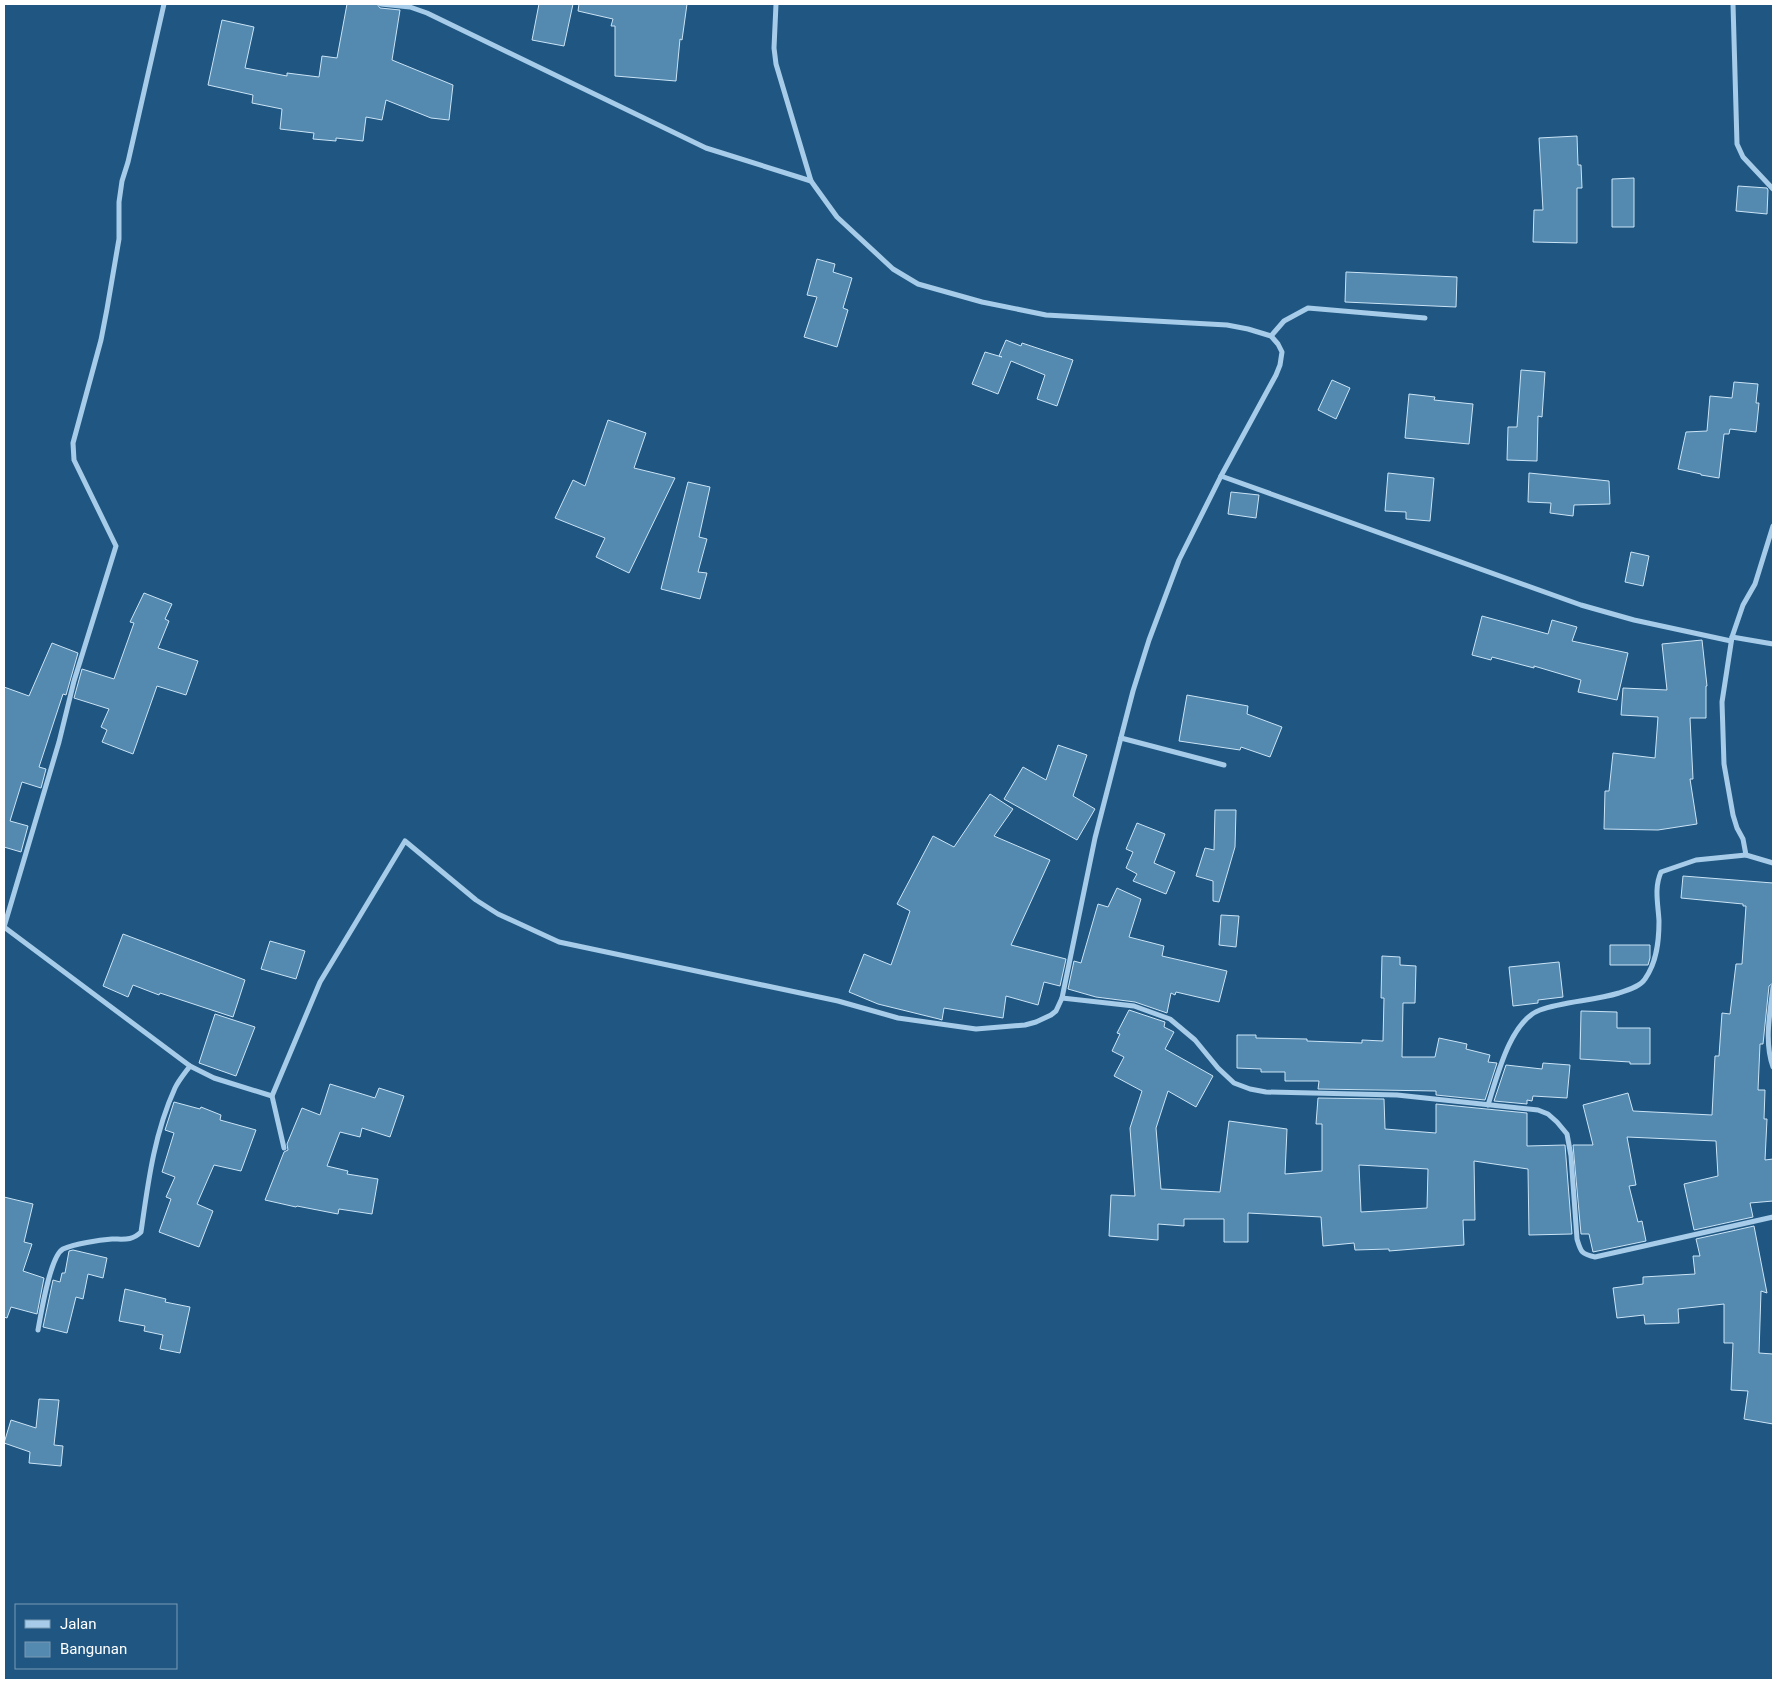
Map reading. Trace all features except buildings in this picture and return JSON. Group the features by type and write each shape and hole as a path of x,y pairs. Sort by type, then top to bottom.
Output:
{"street":[{"path":"164,4 122,181 119,202 120,239 103,332 73,443 74,460 116,546 74,681 59,742 4,927 190,1066 214,1078 272,1096"},
{"path":"381,4 410,6 427,13 706,148 811,181"},
{"path":"284,1148 272,1096 320,982 406,841 476,900 498,914 559,942 838,1001 898,1018 976,1029 1025,1025 1036,1022 1056,1011 1062,998 1095,838 1149,640 1178,560 1280,364 1282,352 1271,336 1227,324 1046,315 982,302 918,284 893,269 837,217 811,181 776,64 774,48 776,4"},
{"path":"1733,4 1737,144 1743,157 1773,189"},
{"path":"1271,336 1284,322 1308,308 1425,318"},
{"path":"1221,476 1581,605 1634,620 1732,639 1773,644"},
{"path":"1746,855 1743,839 1733,815 1724,764 1722,702 1732,639 1743,605 1755,584 1773,526"},
{"path":"1121,738 1224,765"},
{"path":"1488,1105 1506,1051 1524,1021 1538,1010 1603,998 1632,989 1645,980 1658,951 1659,920 1657,890 1661,872 1696,860 1746,855 1773,863"},
{"path":"1773,987 1768,1027 1773,1067"},
{"path":"1062,998 1134,1006 1170,1019 1195,1040 1218,1068 1234,1083 1250,1089 1279,1093 1397,1095 1538,1110 1548,1114 1567,1134 1571,1156 1577,1239 1580,1251 1587,1255 1595,1257 1773,1216"},
{"path":"38,1330 50,1272 55,1258 62,1250 110,1239 131,1239 141,1232 158,1131 176,1087 190,1066"}]}
